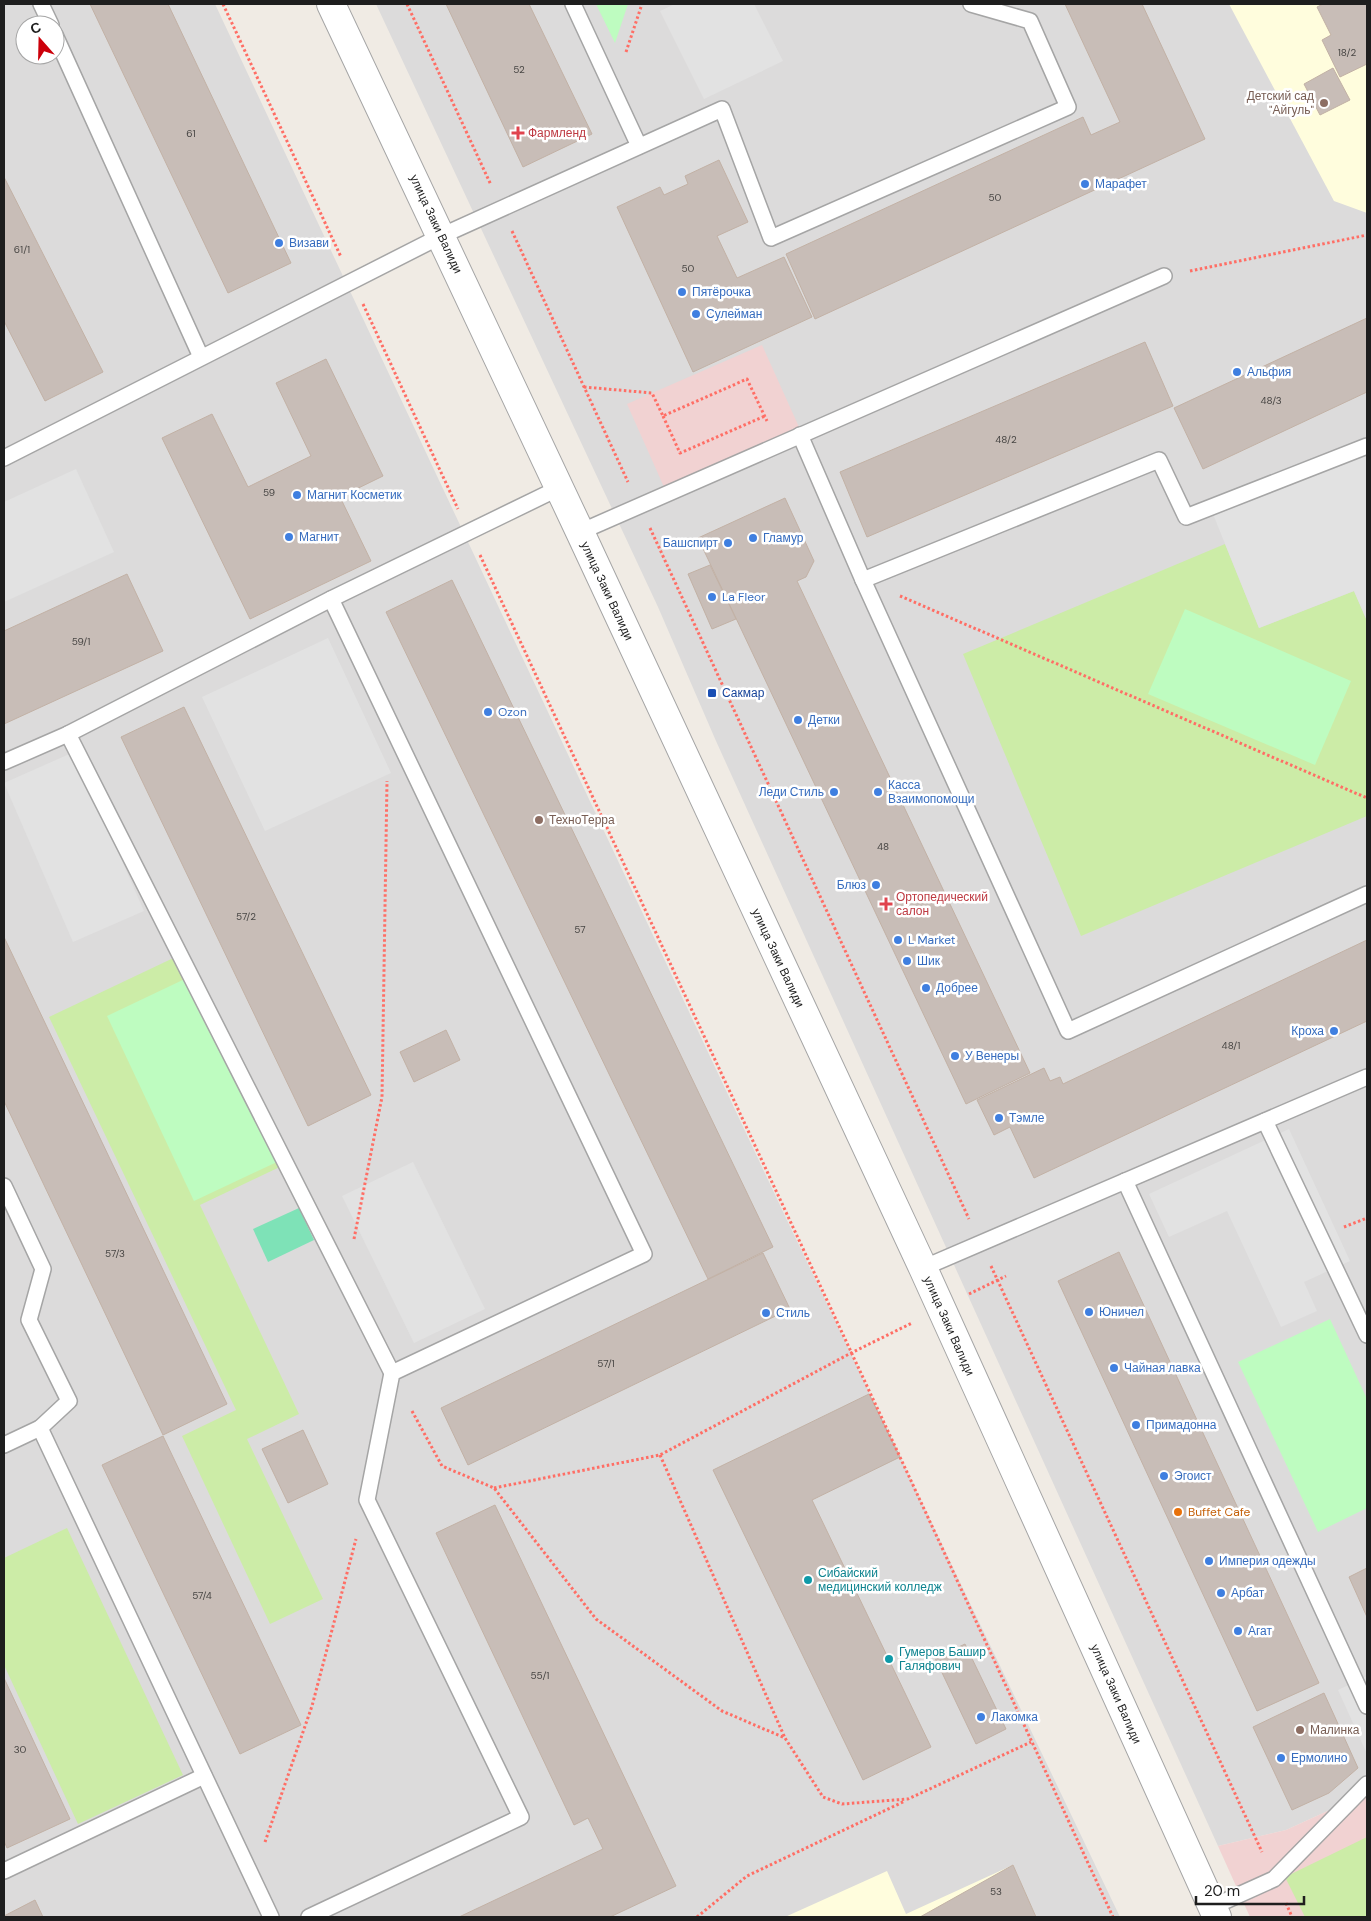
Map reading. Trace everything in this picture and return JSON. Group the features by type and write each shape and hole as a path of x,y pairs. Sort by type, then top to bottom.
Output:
{"street":[{"name":"улица Заки Валиди","path":"331,4 580,532 923,1268 1214,1912"}],"lane":[{"path":"573,4 639,146"},
{"path":"4,458 441,236 722,109 771,238 1068,107 1030,21 970,4"},
{"path":"65,57 201,357"},
{"path":"580,532 1164,276"},
{"path":"800,435 863,580 1068,1031 1367,894"},
{"path":"863,580 1159,460 1186,517 1367,446"},
{"path":"4,762 68,734 331,599 559,488"},
{"path":"331,599 644,1254 392,1373"},
{"path":"68,734 392,1373 367,1500 521,1817 309,1917"},
{"path":"923,1268 1367,1077"},
{"path":"1265,1121 1367,1335"},
{"path":"1126,1181 1367,1706"},
{"path":"4,1186 43,1269 30,1320 68,1401 40,1428 4,1445"},
{"path":"40,1428 271,1917"},
{"path":"4,1871 204,1776"},
{"path":"1214,1912 1274,1879 1367,1784"}],"path":[{"path":"223,4 1112,1917"},
{"path":"407,4 1292,1917"},
{"path":"613,91 642,4"},
{"path":"1164,276 1367,235"},
{"path":"663,416 747,379 780,444"},
{"path":"584,387 652,393 680,453 765,416"},
{"path":"863,580 1367,798"},
{"path":"346,1283 382,1097 387,778"},
{"path":"494,1488 660,1455 850,1354 1006,1276"},
{"path":"392,1373 442,1466 494,1488 596,1619 722,1711 785,1738"},
{"path":"660,1455 785,1738 823,1797 842,1804 908,1799"},
{"path":"252,1879 312,1706 367,1500"},
{"path":"697,1917 746,1876 1031,1742"}],"shaded area":[{"path":"4,4 215,4 786,1218 1120,1917 4,1917"},
{"path":"376,4 1367,4 1367,1793 1286,1830 1218,1846 716,741 658,607"},
{"path":"675,4 754,4 783,61 704,99 660,11"},
{"name":"Детский сад \"Айгуль\"","path":"1229,4 1367,4 1367,213 1334,201"},
{"path":"762,345 799,427 664,487 627,404"},
{"path":"1367,455 1367,621 1354,591 1259,628 1213,514"},
{"path":"76,469 114,552 4,602 4,502"},
{"path":"328,638 391,773 265,831 202,697"},
{"path":"74,752 144,911 73,942 4,783"},
{"path":"1289,1129 1350,1261 1304,1282 1317,1311 1281,1327 1227,1211 1169,1237 1149,1194"},
{"path":"413,1162 485,1309 414,1343 342,1196"},
{"path":"1367,1676 1367,1754 1338,1690"},
{"path":"1367,1793 1367,1917 1250,1917 1218,1846 1286,1830"},
{"path":"1013,1865 1036,1917 785,1917 887,1871 906,1914"}],"green space":[{"path":"596,4 628,4 615,43"},
{"path":"1225,544 1259,628 1354,591 1367,621 1367,816 1081,936 963,654"},
{"path":"1185,609 1351,681 1315,765 1148,694"},
{"path":"186,952 286,1164 200,1205 299,1414 247,1439 323,1599 270,1624 182,1436 236,1410 49,1017"},
{"path":"189,977 277,1162 194,1201 107,1016"},
{"path":"299,1208 314,1240 268,1262 253,1229"},
{"path":"1330,1319 1367,1399 1367,1508 1318,1532 1238,1362"},
{"path":"67,1528 183,1775 78,1824 4,1665 4,1558"},
{"path":"1367,1837 1367,1917 1305,1917 1285,1877"}],"building":[{"path":"90,4 168,4 291,263 228,293"},
{"path":"446,4 529,4 592,134 523,167"},
{"path":"1065,4 1142,4 1205,139 815,319 786,254 1083,117 1091,135 1120,122"},
{"path":"1323,4 1367,4 1367,64 1340,77 1322,40 1331,35 1317,7"},
{"path":"1333,68 1350,100 1320,115 1304,84"},
{"path":"719,160 748,222 717,236 737,278 784,257 812,317 693,372 617,207 660,187 664,195 688,184 685,176"},
{"path":"4,177 103,372 45,401 4,321"},
{"path":"1367,318 1367,392 1203,469 1174,408"},
{"path":"1145,342 1173,406 867,537 840,472"},
{"path":"326,359 383,476 340,497 371,561 250,619 162,438 212,414 248,487 311,456 276,383"},
{"path":"785,498 814,561 806,577 797,581 1030,1073 966,1104 698,538"},
{"name":"La Fleor","path":"710,565 736,619 712,629 688,574"},
{"path":"127,574 163,651 4,724 4,631"},
{"path":"452,580 773,1247 708,1279 386,612"},
{"path":"184,707 371,1095 308,1126 121,737"},
{"path":"4,937 227,1404 163,1435 4,1101"},
{"path":"1367,940 1367,1021 1034,1178 1010,1127 994,1135 977,1100 1044,1068 1050,1081 1060,1077 1063,1084"},
{"path":"446,1030 460,1060 414,1082 400,1052"},
{"path":"1119,1252 1319,1683 1257,1711 1058,1281"},
{"path":"763,1253 790,1309 468,1465 441,1408"},
{"name":"Сибайский медицинский колледж","path":"869,1394 900,1457 812,1500 931,1747 863,1780 713,1470"},
{"path":"303,1430 328,1484 288,1503 262,1449"},
{"path":"163,1436 301,1725 240,1754 102,1465"},
{"path":"495,1505 676,1886 610,1917 459,1917 603,1849 588,1818 574,1825 436,1533"},
{"path":"1367,1568 1367,1617 1349,1577"},
{"path":"965,1644 1006,1729 976,1744 935,1658"},
{"path":"4,1678 70,1819 7,1848 4,1841"},
{"path":"1324,1693 1358,1768 1329,1793 1292,1810 1253,1727"},
{"path":"1013,1865 1036,1917 920,1917"},
{"path":"35,1900 43,1917 4,1917 4,1916"}],"place":[{"name":"Детский сад \"Айгуль\"","path":"1324,103"},
{"name":"Фармленд","path":"518,133"},
{"name":"Марафет","path":"1085,184"},
{"name":"Визави","path":"279,243"},
{"name":"Пятёрочка","path":"682,292"},
{"name":"Сулейман","path":"696,314"},
{"name":"Альфия","path":"1237,372"},
{"name":"Магнит Косметик","path":"297,495"},
{"name":"Магнит","path":"289,537"},
{"name":"Гламур","path":"753,538"},
{"name":"Башспирт","path":"728,543"},
{"name":"La Fleor","path":"712,597"},
{"name":"Сакмар","path":"712,693"},
{"name":"Ozon","path":"488,712"},
{"name":"Детки","path":"798,720"},
{"name":"Леди Стиль","path":"834,792"},
{"name":"Касса Взаимопомощи","path":"878,792"},
{"name":"ТехноТерра","path":"539,820"},
{"name":"Блюз","path":"876,885"},
{"name":"Ортопедический салон","path":"886,904"},
{"name":"L Market","path":"898,940"},
{"name":"Шик","path":"907,961"},
{"name":"Добрее","path":"926,988"},
{"name":"Кроха","path":"1334,1031"},
{"name":"У Венеры","path":"955,1056"},
{"name":"Тэмле","path":"999,1118"},
{"name":"Юничел","path":"1089,1312"},
{"name":"Стиль","path":"766,1313"},
{"name":"Чайная лавка","path":"1114,1368"},
{"name":"Примадонна","path":"1136,1425"},
{"name":"Эгоист","path":"1164,1476"},
{"name":"Buffet Cafe","path":"1178,1512"},
{"name":"Империя одежды","path":"1209,1561"},
{"name":"Сибайский медицинский колледж","path":"808,1580"},
{"name":"Арбат","path":"1221,1593"},
{"name":"Агат","path":"1238,1631"},
{"name":"Гумеров Башир Галяфович","path":"889,1659"},
{"name":"Лакомка","path":"981,1717"},
{"name":"Малинка","path":"1300,1730"},
{"name":"Ермолино","path":"1281,1758"}]}
